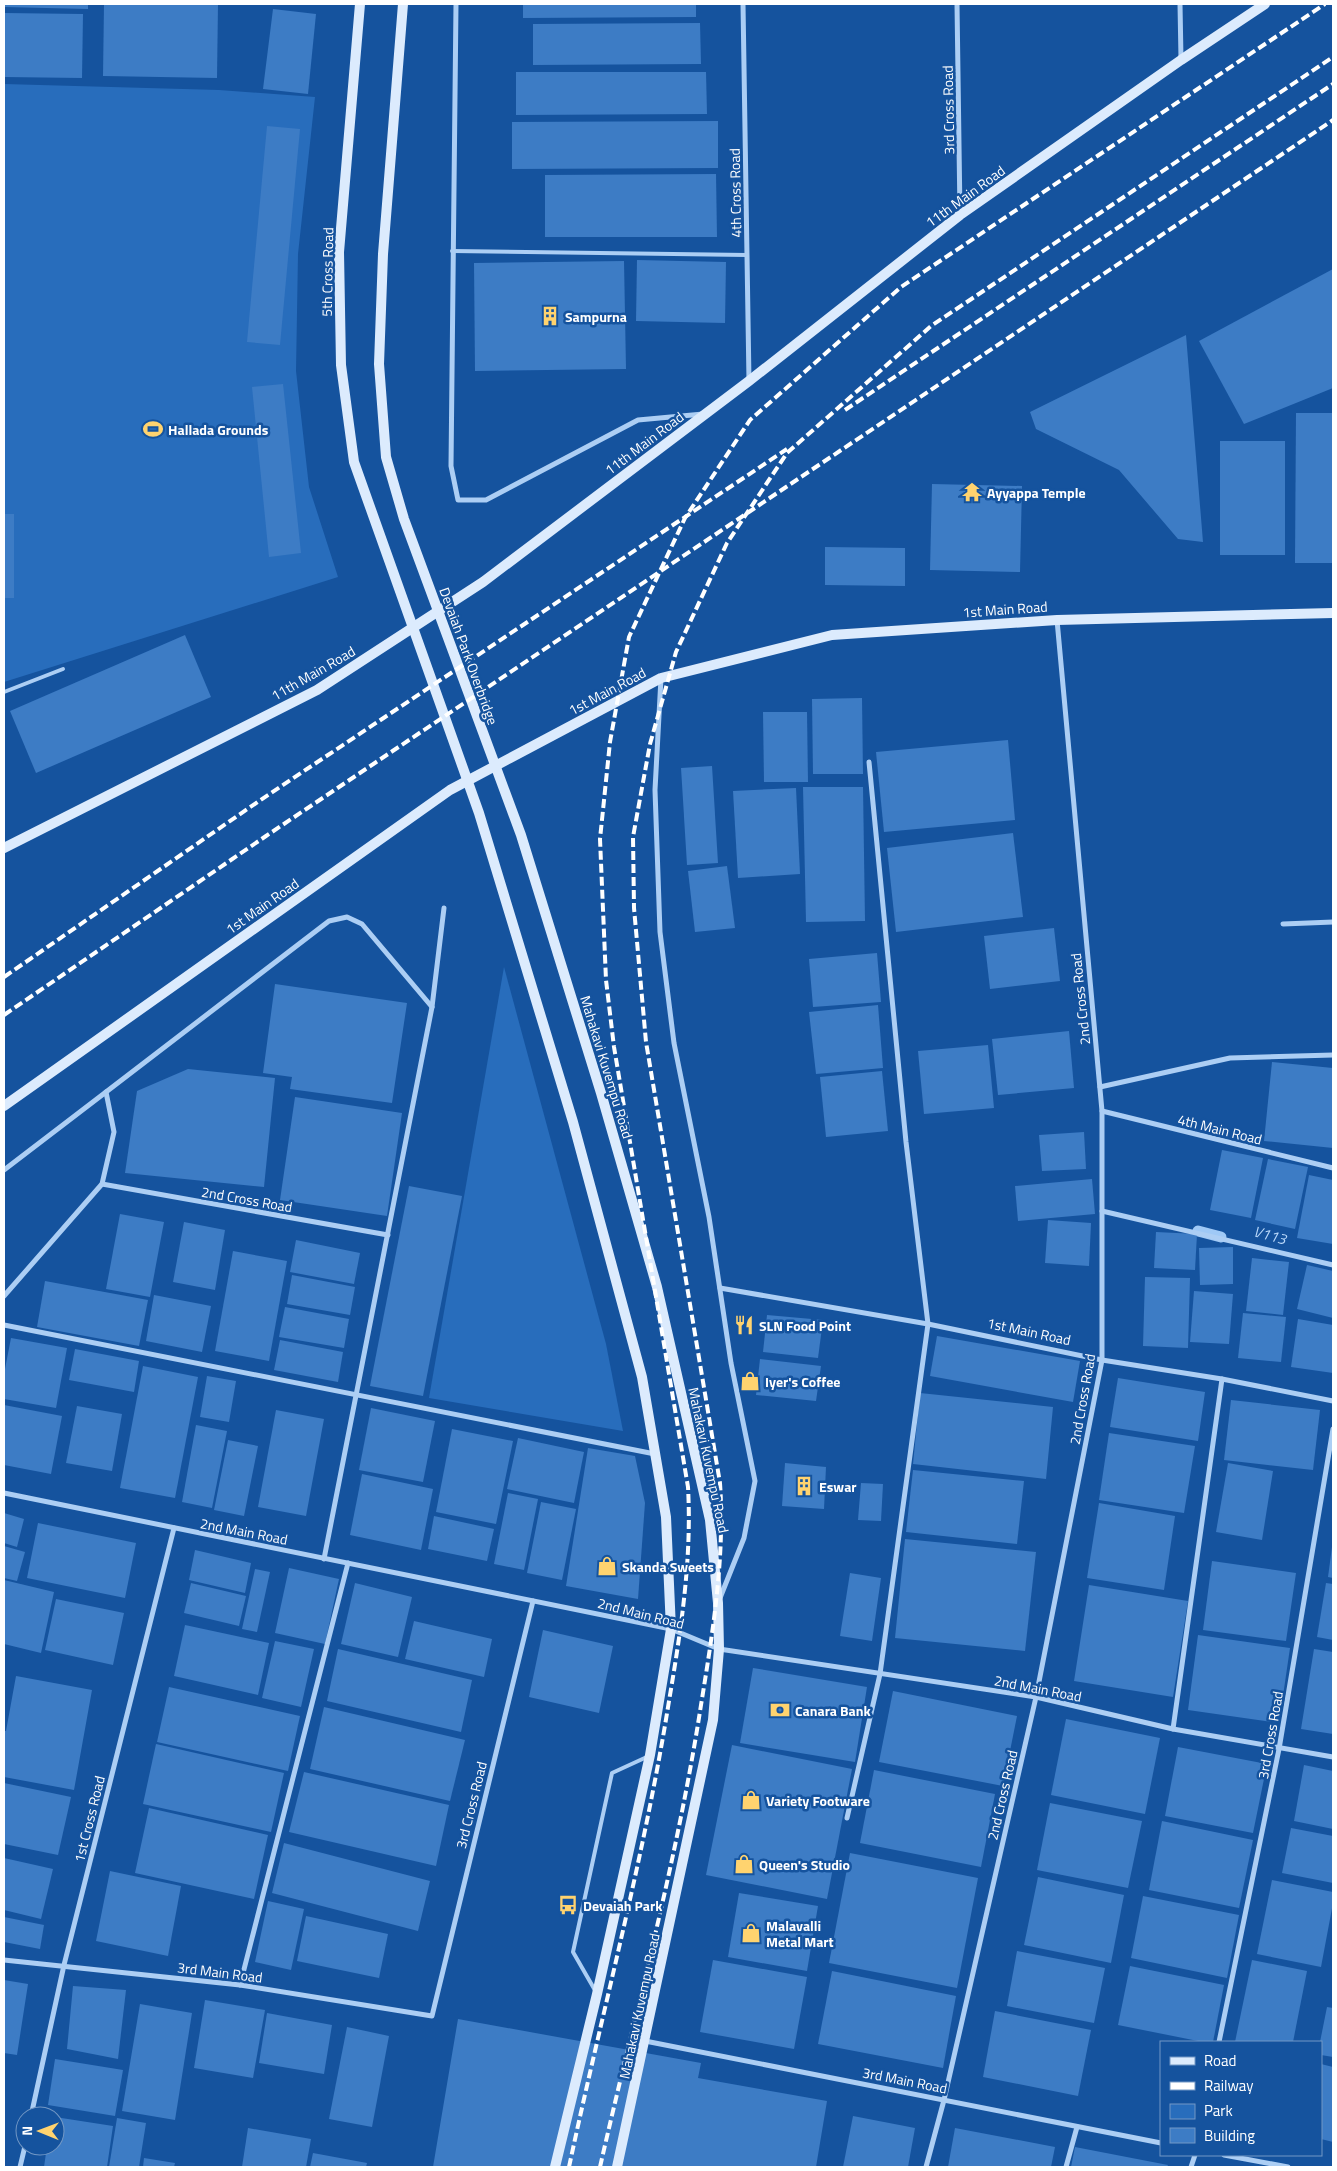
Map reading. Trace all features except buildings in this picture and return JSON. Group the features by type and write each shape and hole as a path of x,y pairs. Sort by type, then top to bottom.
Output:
{"main road":[{"name":"5th Cross Road","path":"360,4 339,252 342,365 354,462 479,813 573,1122 642,1377 655,1454"},
{"name":"Devaiah Park Overbridge","path":"403,4 383,254 379,364 386,457 404,519 508,803"},
{"name":"11th Main Road","path":"4,848 317,690 483,582 749,381 960,215 1181,60 1265,4"},
{"name":"1st Main Road","path":"4,1106 450,790 661,678 832,635 1057,620 1333,614"},
{"name":"Mahakavi Kuvempu Road","path":"508,803 521,835 601,1093 657,1287 710,1520 718,1603 719,1649 714,1720 617,2167"},
{"path":"556,2167 650,1755 671,1629 666,1517 655,1454"}],"street":[{"path":"456,4 451,466 458,500 486,500 638,420 706,414"},
{"name":"4th Cross Road","path":"743,4 749,381"},
{"name":"3rd Cross Road","path":"957,4 960,215"},
{"path":"1180,4 1181,60"},
{"name":"2nd Cross Road","path":"926,2167 944,2100 1036,1697 1102,1360 1102,1111 1057,620"},
{"path":"661,678 655,790 660,932 674,1043 709,1217 730,1363 755,1481 744,1538 718,1603"},
{"path":"847,1818 880,1674 928,1324 906,1142 868,762"},
{"path":"324,1559 432,1007 444,908"},
{"path":"4,1170 329,921 348,917 362,924 432,1007"},
{"path":"1283,924 1333,922"},
{"path":"1100,1087 1230,1058 1333,1055"},
{"path":"4,1296 102,1184 114,1132 106,1092"},
{"name":"4th Main Road","path":"1102,1111 1333,1168"},
{"name":"2nd Cross Road","path":"102,1184 388,1235"},
{"path":"1102,1211 1333,1265"},
{"name":"1st Main Road","path":"720,1288 928,1324 1102,1360 1222,1379 1333,1401"},
{"path":"4,1325 655,1454"},
{"path":"1173,1729 1222,1379"},
{"name":"3rd Cross Road","path":"1219,2041 1280,1749 1333,1429"},
{"name":"2nd Main Road","path":"4,1493 671,1629 719,1649 1036,1697 1173,1729 1280,1749 1333,1756"},
{"name":"1st Cross Road","path":"34,2106 64,1965 174,1528"},
{"path":"240,1985 348,1563"},
{"name":"3rd Cross Road","path":"432,2016 533,1600"},
{"name":"3rd Main Road","path":"4,1960 240,1985 432,2016"},
{"name":"3rd Main Road","path":"645,2041 1160,2142"},
{"path":"1066,2167 1077,2127"},
{"path":"1229,2156 1288,2167"}],"lane":[{"path":"452,251 747,255"},
{"path":"4,692 63,669"},
{"path":"597,1994 573,1952 612,1773 650,1755"}],"green space":[{"name":"Hallada Grounds","path":"4,84 219,90 315,97 298,254 296,371 309,487 338,577 4,682"},
{"path":"504,967 606,1344 623,1431 429,1398"}],"waterway":[{"name":"V113","path":"1198,1231 1221,1237"}],"railway":[{"path":"569,2167 635,1877 659,1760 681,1621 687,1568 688,1487 614,1047 606,980 600,839 610,742 629,637 685,518 750,420 901,287 1325,4"},
{"path":"600,2167 655,1937 680,1821 714,1622 721,1538 720,1483 646,1042 634,908 633,837 650,744 676,652 727,543 787,453 931,326 1333,57"},
{"path":"845,410 1333,84"},
{"path":"4,1015 266,836 1333,120"},
{"path":"4,977 259,801 787,449"}],"place":[{"name":"Sampurna","path":"550,316"},
{"name":"Hallada Grounds","path":"153,429"},
{"name":"Ayyappa Temple","path":"972,492"},
{"name":"SLN Food Point","path":"744,1325"},
{"name":"Iyer's Coffee","path":"750,1381"},
{"name":"Eswar","path":"804,1486"},
{"name":"Skanda Sweets","path":"607,1566"},
{"name":"Canara Bank","path":"780,1710"},
{"name":"Variety Footware","path":"751,1800"},
{"name":"Queen's Studio","path":"744,1864"},
{"name":"Devaiah Park","path":"568,1905"},
{"name":"Malavalli Metal Mart","path":"751,1933"}]}
